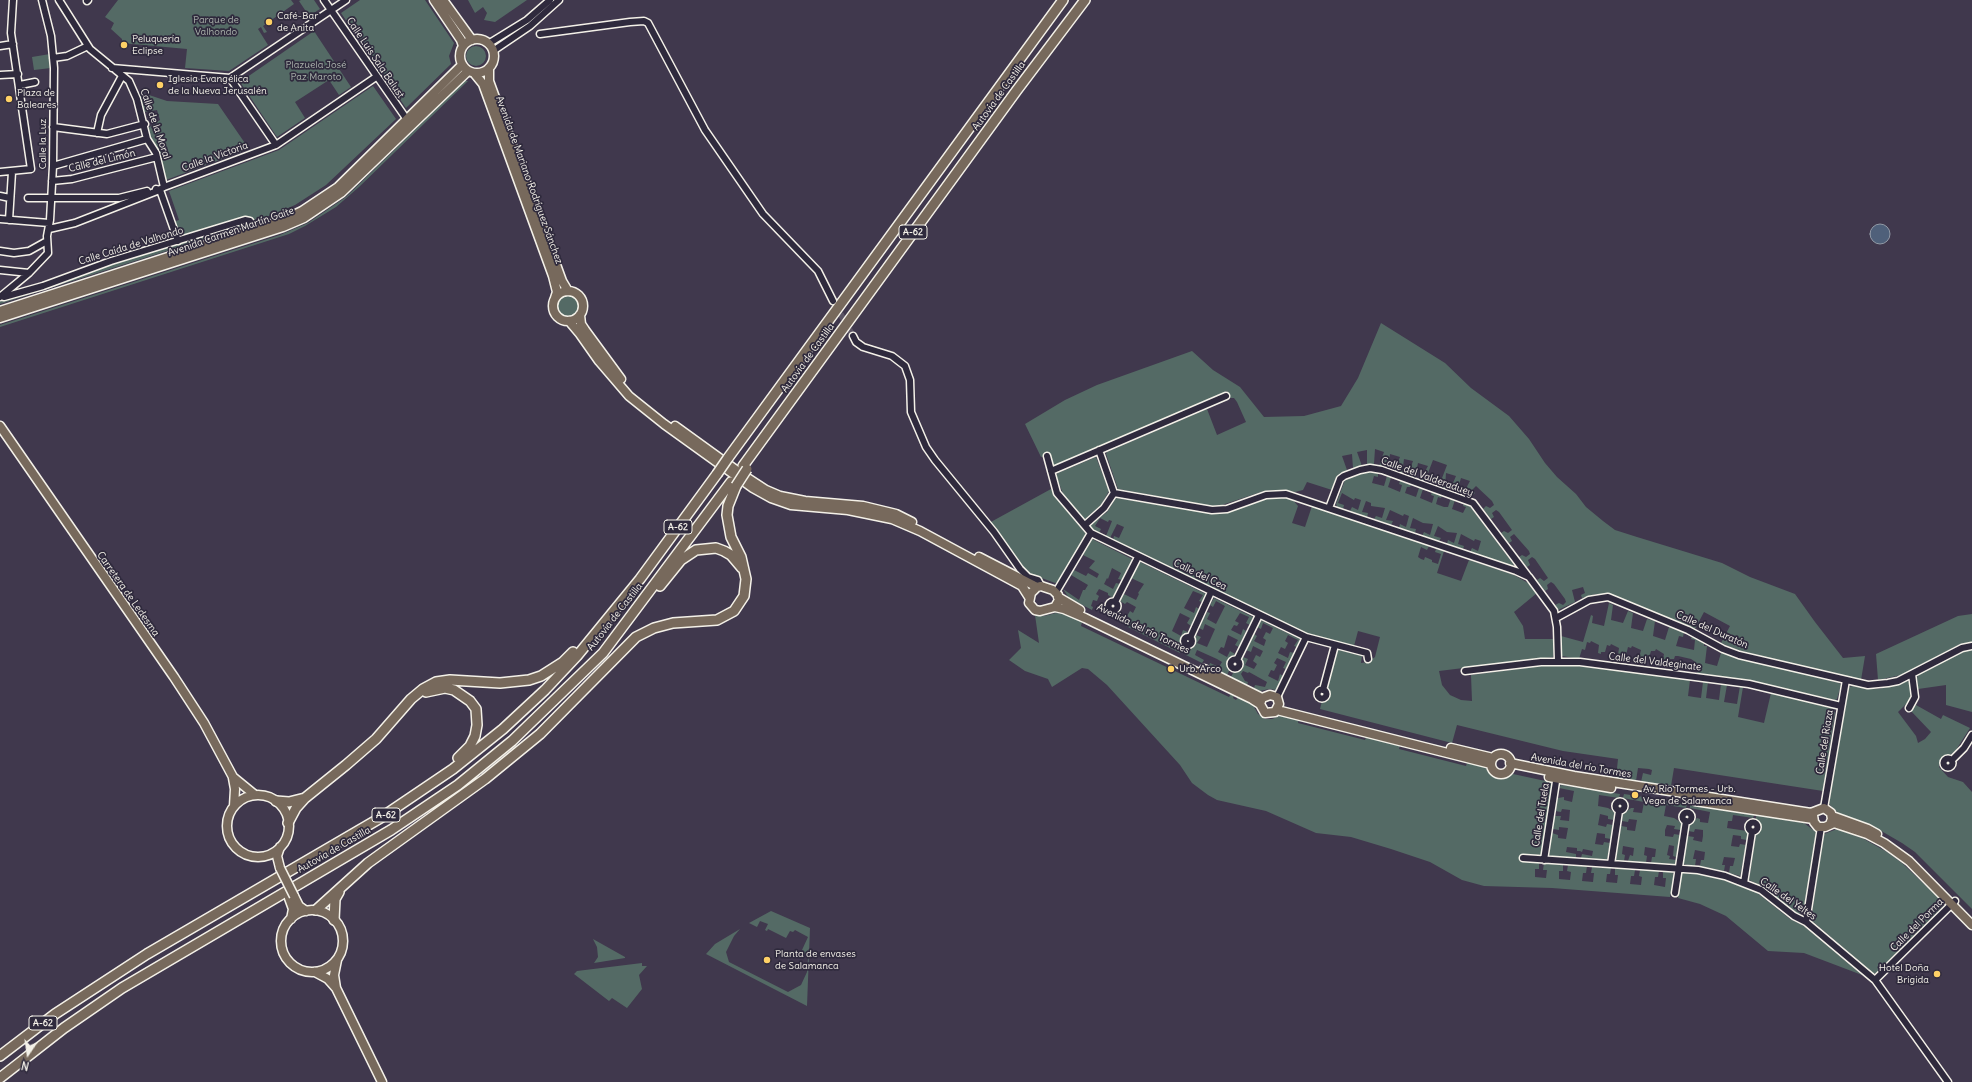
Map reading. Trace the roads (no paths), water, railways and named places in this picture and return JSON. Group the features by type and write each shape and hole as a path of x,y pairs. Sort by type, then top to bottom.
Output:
{"highway":[{"name":"Autovía de Castilla","path":"0,1056 55,1014 147,954 376,821 421,791 503,729 545,690 577,656 640,579 1063,0"},
{"name":"Autovía de Castilla","path":"0,1078 64,1028 122,988 391,830 458,785 512,741 603,653 745,468 775,422 1016,90 1085,0"},
{"path":"316,910 345,883 389,847 486,779 534,739 574,701 636,637 654,628 673,623 717,620 734,611 744,596 746,579 741,557 731,537 727,515 733,484"},
{"path":"512,741 558,702 606,654 681,560 688,554 705,548 720,550 731,555 744,572"},
{"path":"288,823 296,808 305,798 376,739 417,694 436,682 450,680 518,682 541,676 563,662 640,579"},
{"path":"399,714 420,696 436,689 445,688 461,693 476,709 477,725 475,736 470,746 421,791"},
{"path":"276,801 289,802 305,798"},
{"path":"334,920 335,898 345,883"}],"main road":[{"path":"434,0 462,40 463,46 460,55 468,69 482,72 489,68 493,61 490,47 481,40 472,40 463,46"},
{"path":"443,0 472,40"},
{"name":"Avenida de Mariano Rodríguez Sánchez","path":"489,68 489,81 562,281 568,291"},
{"name":"Avenida Carmen Martín Gaite","path":"0,311 283,220 302,211 326,196 351,175 468,69"},
{"name":"Avenida de Mariano Rodríguez Sánchez","path":"468,69 483,84 552,276 557,292 555,298"},
{"name":"Avenida Carmen Martín Gaite","path":"0,318 261,234 304,218 330,202 355,180 410,121"},
{"path":"569,321 599,361 629,396 664,424 753,488 771,498 791,505 848,510 892,519 920,531 1022,586 1035,610 1046,611 1055,607 1057,594 1039,587 896,514 863,506 792,499 766,490 667,420 633,391 603,357 581,324 580,315 582,309 580,297 568,291 559,294 555,298 553,304 554,310 562,320 569,321 580,315"},
{"name":"Carretera de Ledesma","path":"0,426 204,723 233,777 235,789 234,806"},
{"path":"1029,597 1039,587"},
{"name":"Avenida del río Tormes","path":"1057,594 1073,606 1261,701 1265,713 1272,714 1278,704"},
{"name":"Avenida del río Tormes","path":"1055,607 1064,609 1085,618 1249,697 1261,701"},
{"name":"Avenida del río Tormes","path":"1261,701 1270,694 1278,704 1492,761"},
{"name":"Avenida del río Tormes","path":"1498,754 1505,755 1510,766 1505,772 1499,773 1493,770 1492,761 1498,754"},
{"name":"Avenida del río Tormes","path":"1510,766 1557,776 1814,816"},
{"name":"Carretera de Ledesma","path":"233,777 255,795"},
{"path":"278,869 277,856 288,832 288,823 284,810 276,801 269,797 255,795 240,800 234,806 228,819 228,833 234,846 244,854 262,856 274,852 280,847"},
{"path":"1831,820 1828,810 1824,808 1819,809 1814,816 1816,825 1821,827 1831,820 1868,829 1900,847 1921,865 1972,924"},
{"path":"262,856 278,869 292,897 299,906 306,911"},
{"path":"292,897 293,909 291,919 283,932 282,940 285,955 294,966 315,972 328,979 336,988 382,1082"},
{"path":"1954,902 1972,917"},
{"path":"291,919 306,911 316,910 326,913 334,920 341,930 343,936 342,950 336,960 330,966 315,972"},
{"path":"336,960 334,975 336,988"}],"street":[{"path":"0,172 31,169 11,27 13,0"},
{"name":"Calle la Luz","path":"0,298 29,273 46,257 48,253 53,166 53,58 51,36 42,0"},
{"name":"Calle de la Moral","path":"59,0 88,46 129,81 133,89 145,124 147,139 157,157 162,188 178,241"},
{"name":"Calle Luis Sala Balust","path":"324,0 376,77 410,121"},
{"path":"112,68 129,71 230,78 346,0"},
{"path":"490,47 527,20 550,0"},
{"path":"490,47 530,26 559,0"},
{"path":"540,34 644,20 648,23 652,28 693,110 709,136 763,214 818,271 833,301"},
{"path":"0,46 13,44"},
{"path":"53,58 67,56 88,46"},
{"path":"97,133 101,115 122,76 125,72 129,71"},
{"path":"0,75 18,74"},
{"name":"Calle la Victoria","path":"0,219 49,226 75,223 276,145 376,77"},
{"path":"230,78 276,145"},
{"path":"20,85 35,82"},
{"path":"53,127 107,134 145,124"},
{"path":"53,166 147,139"},
{"name":"Calle del Limón","path":"52,181 72,179 157,157"},
{"path":"9,220 12,172"},
{"path":"28,198 119,198 162,188"},
{"path":"0,196 10,198"},
{"name":"Calle Caída de Valhondo","path":"0,298 42,286 111,261 245,220 250,221 254,229 261,234"},
{"path":"0,251 14,253 29,251 48,241"},
{"path":"0,270 29,273"},
{"path":"853,336 856,342 863,347 892,356 905,366 910,380 911,412 926,447 994,532 1020,569 1028,577 1038,580 1039,587"},
{"path":"1051,471 1226,396"},
{"path":"1100,450 1114,492"},
{"path":"1046,456 1057,493 1085,525 1090,533 1057,594"},
{"name":"Calle del Valderaduey","path":"1329,508 1340,479 1360,470 1370,468 1382,470 1473,503 1554,611 1556,618 1558,661"},
{"path":"1114,492 1212,510 1227,509 1256,498 1274,494 1286,494 1529,577"},
{"path":"1085,525 1104,508 1114,492"},
{"name":"Calle del Cea","path":"1090,533 1306,637 1367,653 1368,659"},
{"path":"1115,602 1138,556"},
{"path":"1190,638 1211,592"},
{"name":"Calle del Duratón","path":"1556,618 1589,600 1608,597 1688,630 1723,649 1739,655 1868,685 1878,685 1898,681 1962,648 1972,646"},
{"path":"1237,660 1259,615"},
{"path":"1278,704 1306,637"},
{"path":"1323,690 1335,645"},
{"name":"Calle del Valdeginate","path":"1465,671 1558,661 1749,684 1841,706"},
{"path":"1909,708 1915,697 1912,674"},
{"name":"Calle del Riaza","path":"1824,808 1846,680"},
{"path":"1952,760 1964,748 1972,735"},
{"name":"Calle del Tuela","path":"1544,860 1557,776"},
{"path":"1611,864 1619,811"},
{"path":"1675,893 1686,821"},
{"path":"1806,922 1821,827"},
{"path":"1744,883 1752,832"},
{"name":"Calle del Yeltes","path":"1523,858 1714,873 1761,890 1794,916 1806,922 1875,980 1948,1082"},
{"name":"Calle del Porma","path":"1875,980 1954,902"}],"water":[{"path":"1876,224 1884,224 1890,230 1890,238 1884,244 1876,244 1870,238 1870,230"}],"tunnel":[{"path":"836,306 853,336"}],"place":[{"name":"Café-Bar de Anita","path":"269,22"},
{"name":"Peluquería Eclipse","path":"124,45"},
{"name":"Iglesia Evangélica de la Nueva Jerusalén","path":"160,85"},
{"name":"Plaza de Baleares","path":"9,99"},
{"name":"Urb. Arco","path":"1171,669"},
{"name":"Av. Río Tormes - Urb. Vega de Salamanca","path":"1635,795"},
{"name":"Planta de envases de Salamanca","path":"767,960"},
{"name":"Hotel Doña Brígida","path":"1937,974"}],"park label":[{"name":"Parque de Valhondo","path":"216,26"},
{"name":"Plazuela José Paz Maroto","path":"316,70"}]}
